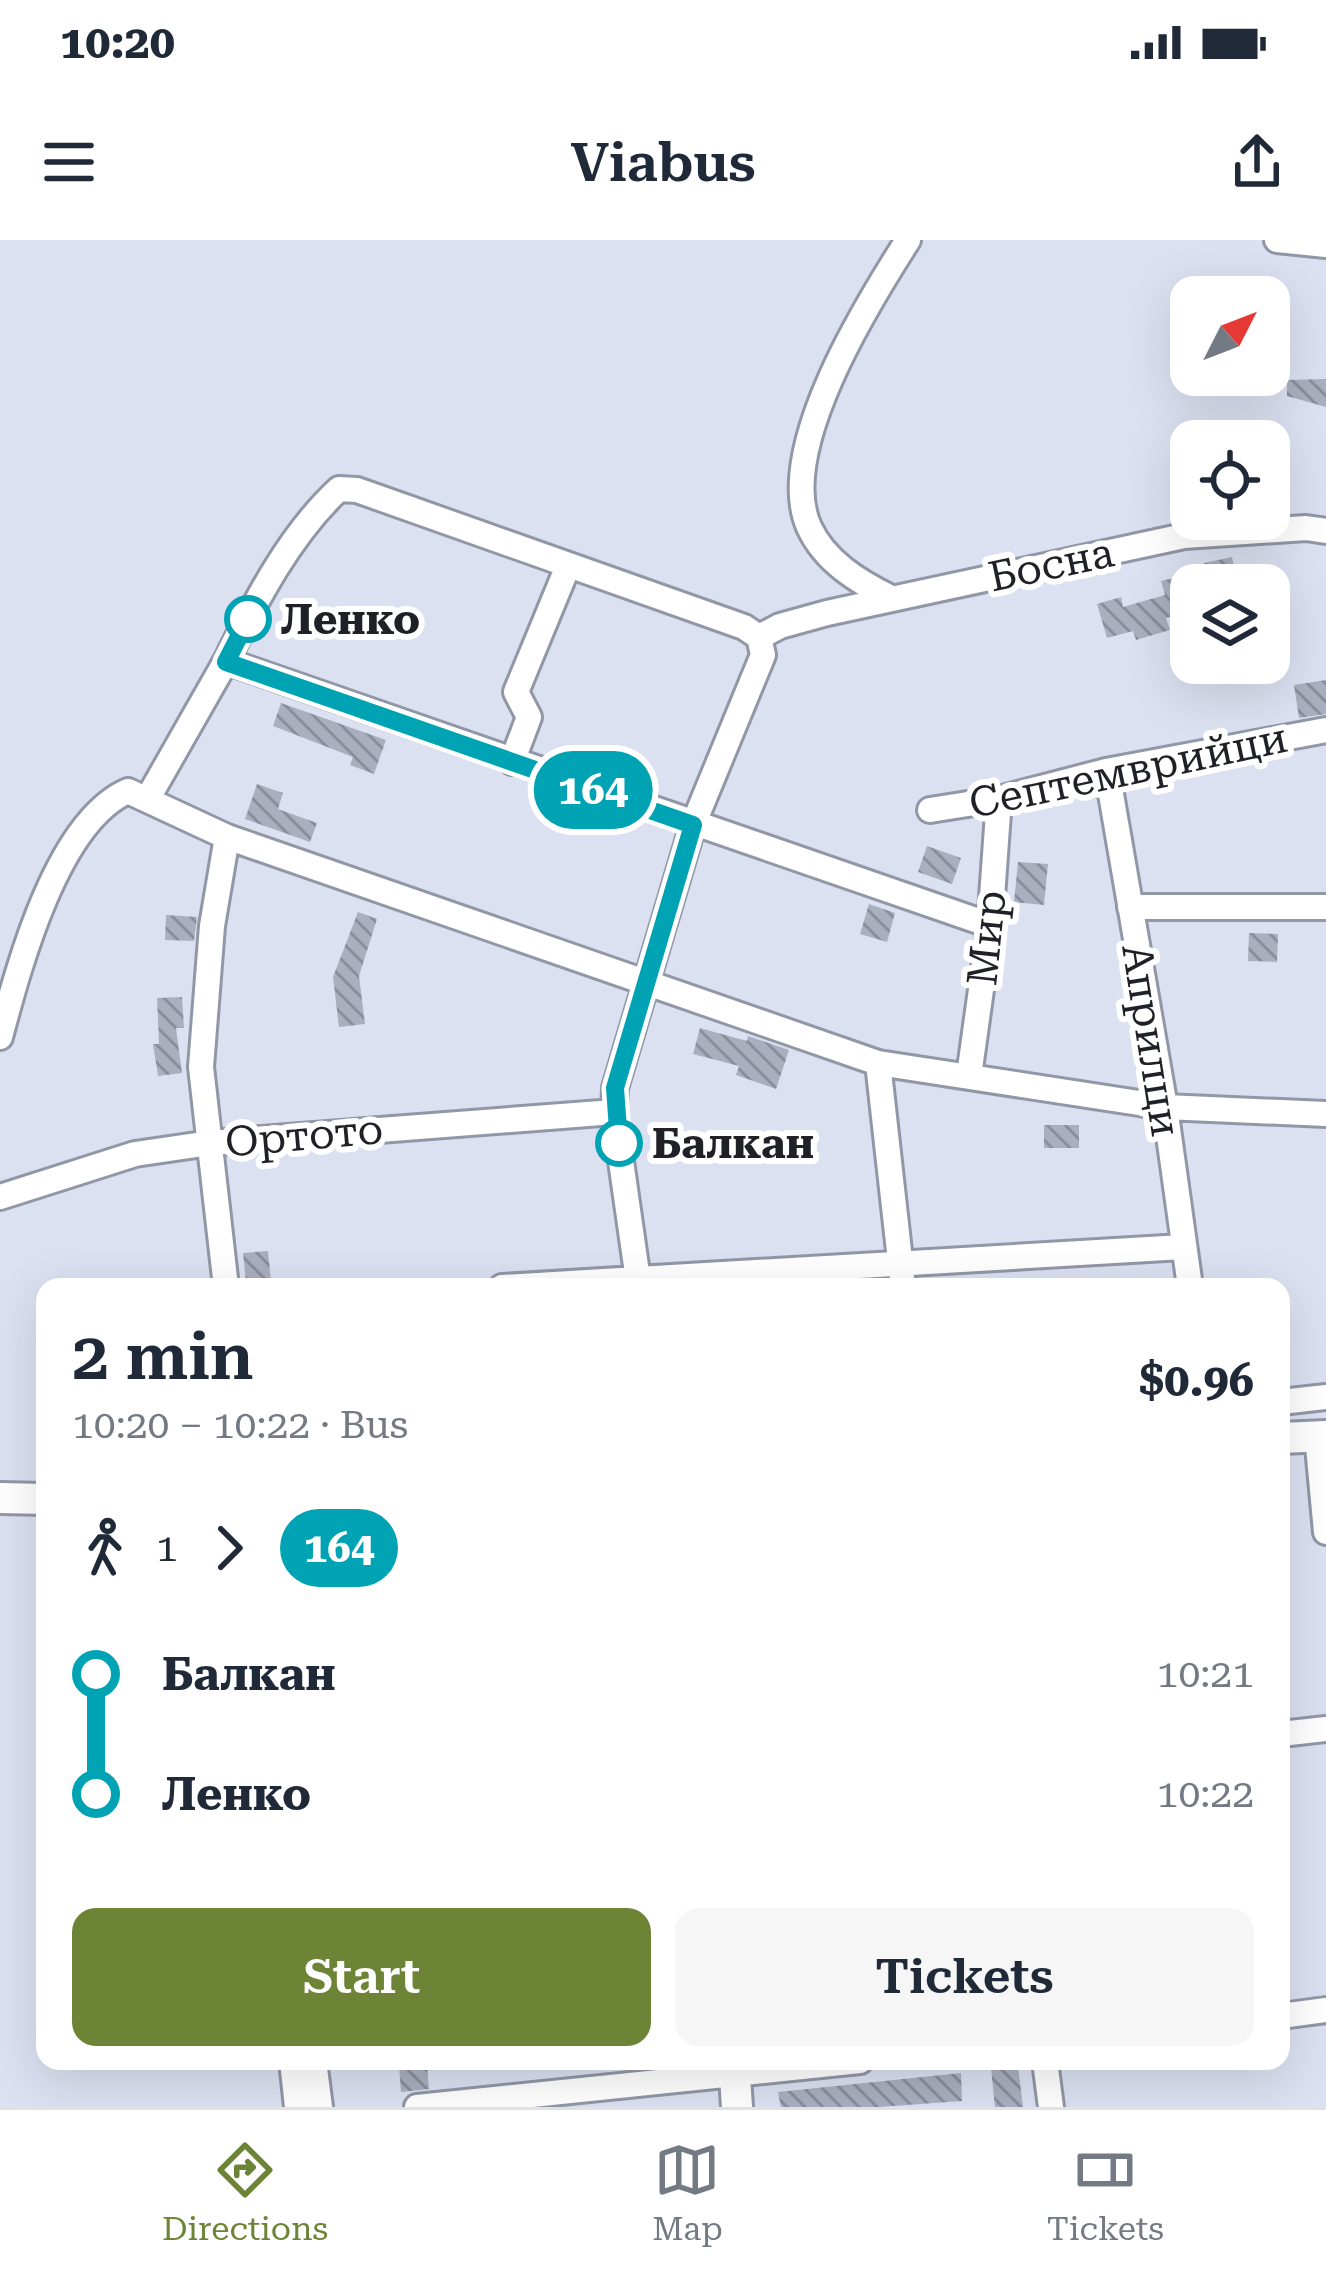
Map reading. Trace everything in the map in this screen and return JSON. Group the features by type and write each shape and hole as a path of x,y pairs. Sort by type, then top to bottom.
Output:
{"main road":[{"path":"1290,1438 1322,1436"},
{"path":"0,1498 36,1499"},
{"path":"735,2070 736,2107"}],"street":[{"path":"891,598 853,577 825,552 808,526 802,500 803,468 831,376 859,319 908,240"},
{"path":"1277,240 1326,245"},
{"path":"138,794 226,662 263,590 339,489 357,490 744,627 770,631 693,825 615,1088 614,1112 637,1278"},
{"name":"Босна","path":"770,631 891,598 1184,536 1306,528 1326,531"},
{"path":"512,762 530,717 516,692 568,566"},
{"path":"226,662 990,926"},
{"name":"Септемврийци","path":"930,810 998,800 1106,771 1326,730"},
{"path":"0,1037 51,882 92,818 113,797 138,794 227,837 878,1063 1165,1106 1326,1114"},
{"name":"Априлци","path":"1111,794 1165,1106 1189,1278"},
{"name":"Мир","path":"969,1076 990,926 998,800"},
{"path":"225,1278 201,1067 212,926 227,837"},
{"path":"1130,908 1326,907"},
{"path":"878,1063 902,1275"},
{"name":"Ортото","path":"5,1190 135,1154 211,1143 614,1112"},
{"path":"789,1278 902,1275 1184,1247"},
{"path":"1290,1401 1326,1397"},
{"path":"1322,1436 1326,1532"},
{"path":"1290,1732 1326,1729"},
{"path":"1290,2015 1326,2010"},
{"path":"293,2070 297,2107"},
{"path":"315,2070 320,2107"},
{"path":"417,2107 711,2070"},
{"path":"1047,2070 1052,2107"}],"building":[{"path":"1326,379 1326,407 1287,396 1290,380"},
{"path":"1232,557 1234,564 1204,564"},
{"path":"1170,579 1170,617 1166,618 1170,630 1136,640 1133,631 1107,638 1097,604 1121,597 1123,607 1165,595 1161,581"},
{"path":"1326,680 1326,714 1299,718 1294,685"},
{"path":"281,703 386,740 374,774 350,765 353,757 273,726"},
{"path":"257,784 283,793 278,809 317,823 310,842 245,819"},
{"path":"927,846 961,858 952,884 918,872"},
{"path":"1018,862 1048,864 1044,905 1014,902"},
{"path":"869,904 895,913 887,942 860,934"},
{"path":"358,912 377,919 359,976 365,1024 339,1027 333,977"},
{"path":"166,915 197,917 194,941 165,940"},
{"path":"1249,933 1278,934 1277,962 1248,961"},
{"path":"182,997 184,1028 176,1028 182,1073 158,1076 153,1044 159,1044 157,998"},
{"path":"700,1028 747,1041 748,1036 789,1050 776,1089 736,1075 739,1066 693,1054"},
{"path":"1044,1125 1079,1125 1079,1148 1044,1148"},
{"path":"268,1251 271,1278 246,1278 243,1253"},
{"path":"399,2070 427,2070 429,2089 401,2092"},
{"path":"991,2070 1018,2070 1023,2107 995,2107"},
{"path":"961,2073 962,2101 781,2107 778,2092"}],"bus line":[{"name":"164","path":"248,619 226,662 693,825 615,1088 619,1143"}],"place":[{"name":"Ленко","path":"248,619"},
{"name":"Балкан","path":"619,1143"}]}
